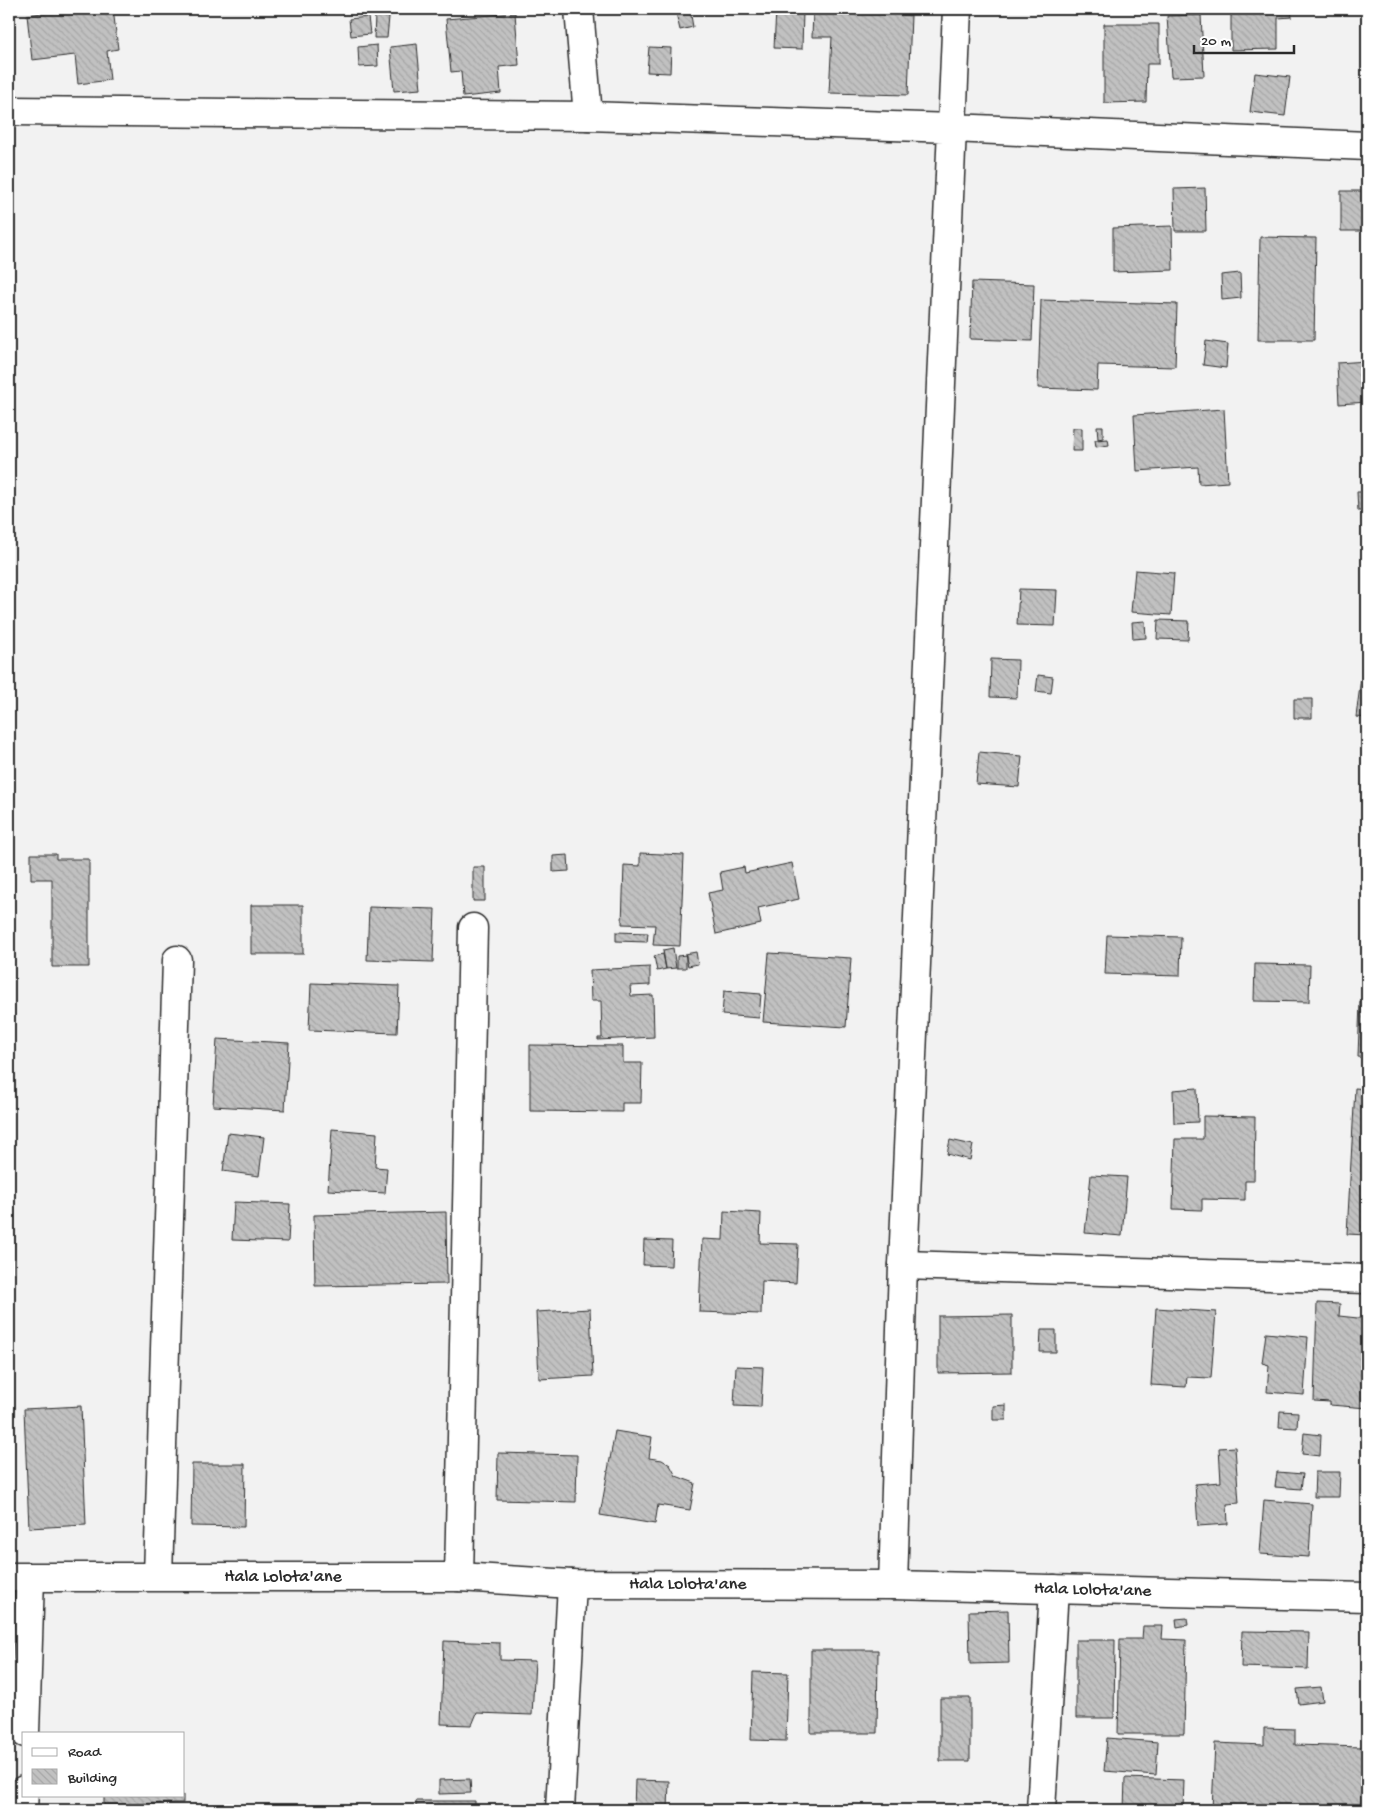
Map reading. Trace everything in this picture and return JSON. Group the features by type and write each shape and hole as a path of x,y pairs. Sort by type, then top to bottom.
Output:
{"street":[{"path":"579,9 588,116"},
{"path":"893,1586 903,1264 957,9"},
{"path":"9,111 588,116 952,128 1367,146"},
{"path":"458,1577 473,928"},
{"path":"158,1576 177,960"},
{"path":"903,1264 1367,1279"},
{"path":"19,1577 26,1732"},
{"name":"Hala Lolota'ane","path":"19,1577 458,1577 572,1584 893,1586 1367,1597"},
{"path":"560,1810 572,1584"},
{"path":"1042,1810 1054,1589"},
{"path":"23,1810 24,1796"}],"building":[{"path":"73,9 113,9 118,49 107,51 110,80 78,84 75,55 32,60 27,15"},
{"path":"1231,9 1291,9 1292,17 1278,18 1278,49 1231,50"},
{"path":"690,10 693,27 680,30 676,13"},
{"path":"776,10 803,11 802,49 774,48"},
{"path":"813,12 911,15 908,95 829,93 832,37 812,37"},
{"path":"515,13 519,65 499,67 501,93 463,97 461,71 451,72 446,19"},
{"path":"1201,15 1204,76 1171,77 1167,16"},
{"path":"375,16 389,17 387,38 374,38"},
{"path":"368,17 370,34 351,36 349,19"},
{"path":"1104,24 1159,24 1159,64 1147,64 1146,102 1104,103"},
{"path":"417,44 421,89 394,91 390,47"},
{"path":"377,45 378,66 359,67 358,47"},
{"path":"649,47 671,48 670,73 647,72"},
{"path":"1255,73 1290,77 1285,116 1250,112"},
{"path":"1205,188 1206,231 1175,231 1174,189"},
{"path":"1341,191 1367,191 1367,231 1341,231"},
{"path":"1172,226 1173,270 1113,272 1113,228"},
{"path":"1260,237 1316,238 1314,340 1258,340"},
{"path":"1240,273 1241,298 1222,300 1221,275"},
{"path":"972,282 1034,284 1032,341 970,339"},
{"path":"1041,300 1177,304 1175,367 1098,365 1097,390 1038,388"},
{"path":"1206,341 1228,344 1226,368 1203,365"},
{"path":"1367,361 1367,402 1339,404 1337,363"},
{"path":"1224,409 1228,482 1199,484 1198,467 1137,471 1134,415"},
{"path":"1097,426 1103,426 1103,438 1098,439"},
{"path":"1073,428 1082,428 1082,451 1072,451"},
{"path":"1108,439 1109,445 1096,447 1095,440"},
{"path":"1357,492 1367,492 1367,511 1358,511"},
{"path":"1135,570 1174,573 1171,615 1131,612"},
{"path":"1019,589 1057,590 1055,626 1017,625"},
{"path":"1158,620 1189,621 1188,640 1157,639"},
{"path":"1145,621 1146,638 1133,639 1132,622"},
{"path":"991,659 1018,660 1017,698 990,697"},
{"path":"1038,675 1053,677 1051,693 1036,691"},
{"path":"1361,678 1367,679 1367,718 1356,717"},
{"path":"1294,699 1312,699 1312,718 1294,718"},
{"path":"979,752 1022,756 1019,787 976,784"},
{"path":"640,853 684,855 680,946 653,945 655,925 622,924 624,865 640,866"},
{"path":"31,854 56,854 56,859 89,859 89,967 52,967 52,879 31,879"},
{"path":"568,855 569,871 553,872 553,856"},
{"path":"792,863 799,899 758,908 761,924 716,934 708,893 723,890 720,872 744,867 745,873"},
{"path":"473,867 485,867 485,901 473,901"},
{"path":"251,905 303,905 303,954 251,954"},
{"path":"369,907 435,909 433,962 367,960"},
{"path":"616,932 648,933 647,942 616,941"},
{"path":"1107,935 1181,937 1180,976 1105,974"},
{"path":"673,948 676,968 666,969 663,950"},
{"path":"696,952 698,964 688,966 685,954"},
{"path":"769,953 851,958 846,1027 763,1022"},
{"path":"663,954 666,969 657,971 654,956"},
{"path":"686,955 686,968 677,968 677,956"},
{"path":"1255,964 1310,965 1309,1002 1254,1001"},
{"path":"650,967 650,985 630,986 631,996 653,995 654,1037 598,1040 598,1038 602,1038 601,1001 591,1001 590,970"},
{"path":"311,983 399,986 397,1033 309,1030"},
{"path":"724,991 761,994 759,1018 722,1015"},
{"path":"1360,1002 1367,1002 1367,1058 1358,1057"},
{"path":"217,1039 289,1043 285,1110 213,1106"},
{"path":"530,1045 623,1046 623,1063 642,1063 641,1103 622,1103 622,1112 530,1111"},
{"path":"1197,1088 1198,1122 1174,1123 1173,1090"},
{"path":"1355,1088 1367,1089 1367,1235 1347,1234"},
{"path":"1203,1116 1255,1117 1254,1181 1245,1181 1245,1200 1202,1199 1202,1210 1173,1209 1175,1139 1203,1139"},
{"path":"332,1129 377,1133 375,1167 387,1168 385,1193 328,1190"},
{"path":"228,1133 264,1137 259,1176 223,1171"},
{"path":"950,1140 973,1145 970,1160 947,1154"},
{"path":"1091,1175 1127,1177 1122,1236 1085,1233"},
{"path":"234,1202 290,1204 288,1242 232,1240"},
{"path":"724,1211 761,1213 760,1243 798,1244 796,1283 762,1281 761,1314 699,1312 702,1239 723,1240"},
{"path":"446,1212 447,1284 315,1286 314,1215"},
{"path":"9,1222 13,1222 13,1274 9,1274"},
{"path":"644,1240 672,1241 671,1266 643,1265"},
{"path":"1317,1303 1340,1304 1339,1316 1367,1319 1367,1408 1330,1405 1330,1402 1314,1401"},
{"path":"1156,1308 1216,1312 1211,1378 1187,1377 1186,1387 1151,1385"},
{"path":"590,1309 593,1376 539,1379 536,1312"},
{"path":"1012,1315 1012,1372 938,1373 938,1316"},
{"path":"1041,1330 1056,1330 1056,1352 1040,1352"},
{"path":"1266,1333 1308,1337 1304,1395 1267,1392 1269,1365 1262,1363"},
{"path":"736,1366 763,1367 761,1407 734,1406"},
{"path":"1006,1405 1006,1420 993,1420 993,1406"},
{"path":"81,1406 86,1525 29,1528 24,1409"},
{"path":"1280,1411 1298,1412 1297,1428 1279,1427"},
{"path":"615,1431 652,1437 649,1458 662,1460 670,1465 676,1476 695,1483 690,1510 658,1505 655,1524 600,1515"},
{"path":"1304,1433 1321,1435 1320,1456 1302,1454"},
{"path":"1235,1447 1239,1503 1227,1504 1228,1524 1198,1526 1195,1484 1221,1482 1219,1448"},
{"path":"498,1453 577,1455 576,1502 497,1500"},
{"path":"192,1464 245,1464 244,1527 191,1526"},
{"path":"1277,1472 1303,1474 1301,1489 1275,1487"},
{"path":"1315,1472 1340,1472 1339,1497 1314,1497"},
{"path":"9,1478 11,1478 12,1505 9,1505"},
{"path":"1264,1500 1312,1504 1309,1557 1260,1554"},
{"path":"1365,1522 1367,1522 1367,1556 1362,1556"},
{"path":"1008,1610 1009,1663 970,1664 969,1611"},
{"path":"1187,1618 1188,1625 1177,1627 1176,1619"},
{"path":"1143,1626 1163,1626 1162,1639 1186,1640 1184,1734 1118,1734 1120,1639 1142,1639"},
{"path":"1242,1631 1309,1632 1308,1669 1241,1667"},
{"path":"1076,1640 1115,1640 1114,1718 1076,1718"},
{"path":"444,1641 500,1643 500,1660 535,1661 532,1715 477,1713 472,1725 441,1724"},
{"path":"811,1650 878,1650 877,1733 811,1733"},
{"path":"753,1672 788,1673 786,1741 751,1740"},
{"path":"1321,1687 1323,1701 1299,1704 1297,1689"},
{"path":"940,1698 970,1698 970,1761 940,1761"},
{"path":"1264,1728 1295,1729 1295,1745 1363,1747 1361,1810 1212,1810 1215,1743 1264,1745"},
{"path":"1107,1738 1158,1742 1156,1775 1104,1771"},
{"path":"1125,1778 1184,1780 1183,1810 1124,1810"},
{"path":"470,1779 471,1793 439,1794 439,1780"},
{"path":"635,1780 669,1781 668,1810 634,1810"},
{"path":"104,1796 183,1796 183,1803 104,1805"},
{"path":"416,1801 475,1801 475,1810 416,1810"},
{"path":"788,1804 788,1810 709,1810 709,1806"}]}
